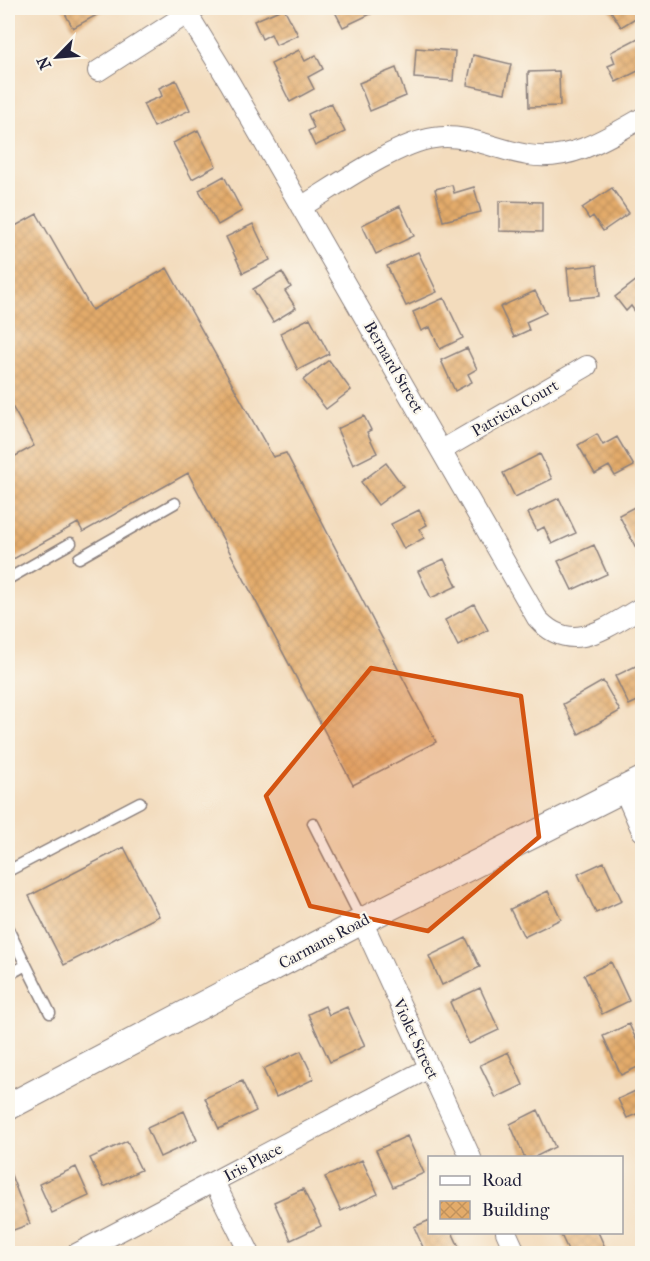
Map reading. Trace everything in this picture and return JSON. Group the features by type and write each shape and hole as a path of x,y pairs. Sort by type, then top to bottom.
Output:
{"street":[{"path":"98,71 192,10"},
{"name":"Bernard Street","path":"192,10 230,83 537,618 545,628 567,638 582,637 599,631 642,607"},
{"path":"301,207 398,150 433,138 464,137 528,155 554,156 576,152 615,134 642,118"},
{"name":"Patricia Court","path":"442,450 587,366"},
{"path":"633,785 642,831"},
{"name":"Carmans Road","path":"8,1107 362,921 633,785"},
{"name":"Violet Street","path":"362,921 470,1156"},
{"name":"Iris Place","path":"76,1254 429,1068"},
{"path":"214,1182 250,1254"},
{"path":"506,1234 516,1254"}],"lane":[{"path":"79,558 175,503"},
{"path":"8,579 71,543"},
{"path":"8,871 140,802"},
{"path":"313,823 362,921"},
{"path":"8,929 50,1013"},
{"path":"8,975 26,965"}],"highlighted area":[{"path":"371,668 521,696 539,837 428,931 310,906 266,796"}],"building":[{"path":"62,8 103,8 104,11 73,28"},
{"path":"284,8 298,35 276,45 271,34 262,39 254,21"},
{"path":"333,8 375,8 377,11 343,27"},
{"path":"609,8 639,8 642,14 621,27"},
{"path":"642,36 642,69 616,82 608,66 615,63 611,52"},
{"path":"416,48 455,51 453,81 414,78"},
{"path":"299,50 305,61 316,55 323,69 308,77 314,89 290,102 271,64"},
{"path":"473,55 511,64 505,93 467,85"},
{"path":"396,68 406,96 370,111 359,83"},
{"path":"559,71 560,106 529,107 528,72"},
{"path":"176,80 190,110 154,127 143,104 162,96 159,88"},
{"path":"331,103 345,132 315,146 308,131 314,128 308,114"},
{"path":"198,130 216,166 192,179 173,143"},
{"path":"224,176 242,211 218,225 199,190"},
{"path":"452,185 454,193 474,187 481,212 443,221 435,189"},
{"path":"612,188 629,213 603,231 593,216 589,219 582,208"},
{"path":"499,201 542,202 542,232 499,231"},
{"path":"400,206 414,236 376,254 362,225"},
{"path":"37,214 92,310 167,268 273,457 286,453 436,742 353,785 188,473 83,532 78,523 8,562 8,460 34,446 8,399 8,225 10,229"},
{"path":"253,224 270,260 243,273 226,237"},
{"path":"418,252 437,292 406,306 387,266"},
{"path":"597,265 600,296 570,299 567,268"},
{"path":"282,272 291,287 285,291 296,308 273,322 253,289"},
{"path":"641,277 642,321 631,306 626,311 615,297"},
{"path":"535,291 546,313 526,322 529,330 514,337 500,307"},
{"path":"444,298 463,338 440,349 430,327 421,331 413,312"},
{"path":"310,318 329,354 298,370 280,333"},
{"path":"467,348 477,369 468,374 472,382 455,391 441,360"},
{"path":"329,360 351,390 326,409 303,380"},
{"path":"364,416 371,430 367,432 377,453 353,465 337,429"},
{"path":"597,434 603,445 617,437 634,466 615,476 609,466 595,474 578,445"},
{"path":"540,454 552,479 515,497 503,473"},
{"path":"386,463 403,486 378,505 361,482"},
{"path":"559,498 576,533 552,544 544,527 537,531 528,513"},
{"path":"642,503 642,545 636,548 619,515"},
{"path":"419,510 427,525 419,529 424,538 404,549 391,524"},
{"path":"594,545 607,574 572,590 558,561"},
{"path":"444,559 457,586 431,598 418,571"},
{"path":"474,604 488,630 458,646 445,620"},
{"path":"642,663 642,699 629,705 615,676"},
{"path":"603,681 620,711 579,734 563,704"},
{"path":"124,847 159,916 64,965 29,896"},
{"path":"604,862 622,901 596,913 578,874"},
{"path":"548,891 561,919 524,937 510,909"},
{"path":"466,938 480,967 442,985 429,956"},
{"path":"611,962 629,1001 602,1014 584,975"},
{"path":"480,988 499,1030 469,1044 450,1002"},
{"path":"325,1006 329,1015 347,1007 365,1046 330,1062 308,1014"},
{"path":"629,1024 642,1052 642,1065 621,1075 603,1036"},
{"path":"301,1051 314,1079 276,1097 263,1069"},
{"path":"508,1052 523,1085 496,1098 480,1065"},
{"path":"242,1081 256,1111 219,1129 205,1098"},
{"path":"642,1088 642,1121 639,1113 627,1118 618,1099"},
{"path":"538,1110 555,1147 537,1156 524,1156 510,1124"},
{"path":"184,1111 197,1140 160,1157 147,1128"},
{"path":"407,1136 424,1173 393,1187 376,1150"},
{"path":"127,1141 141,1170 104,1187 90,1158"},
{"path":"362,1160 378,1194 341,1211 325,1177"},
{"path":"76,1167 89,1196 52,1213 39,1184"},
{"path":"11,1175 30,1224 8,1232 8,1176"},
{"path":"303,1189 321,1226 291,1240 274,1202"},
{"path":"428,1221 428,1234 453,1234 461,1251 456,1254 426,1254 414,1227"},
{"path":"599,1234 608,1254 570,1254 561,1235"}]}
